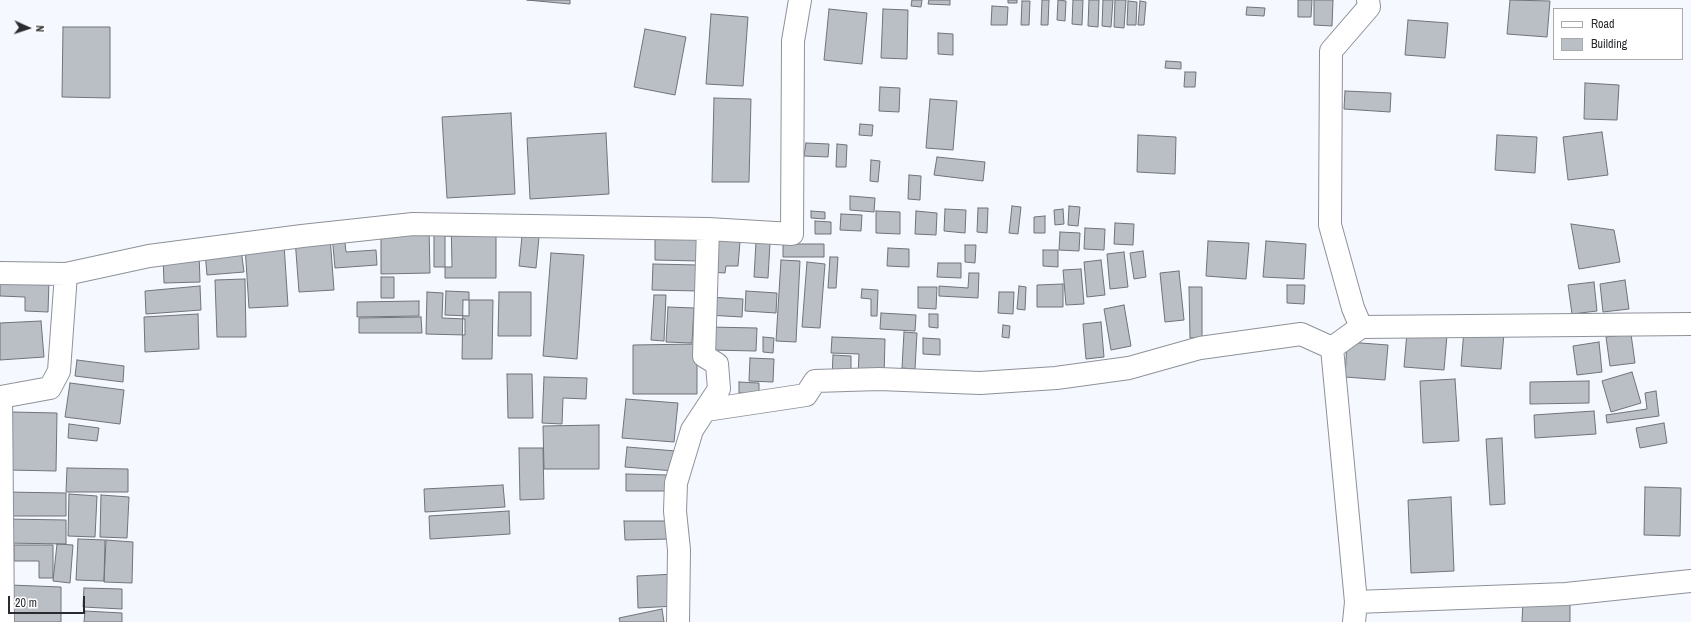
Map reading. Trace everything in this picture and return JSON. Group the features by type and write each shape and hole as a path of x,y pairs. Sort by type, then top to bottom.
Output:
{"street":[{"path":"0,273 66,274 149,256 302,236 413,224 708,229 792,234 793,41 800,0"},
{"path":"1361,327 1330,225 1331,51 1369,7 1368,0"},
{"path":"678,622 679,550 675,511 676,483 692,430 720,389 716,364 704,356 708,229"},
{"path":"3,622 1,397 50,388 60,371 66,274"},
{"path":"1332,348 1361,327 1691,324"},
{"path":"706,410 806,395 814,381 879,379 980,383 1056,378 1129,368 1200,348 1301,334 1332,348"},
{"path":"1332,348 1355,612 1566,594 1691,581"}],"building":[{"path":"527,0 570,0 570,4"},
{"path":"912,0 922,0 921,7 911,6"},
{"path":"929,0 950,0 950,5 928,4"},
{"path":"1008,0 1017,0 1017,3 1008,3"},
{"path":"1042,0 1049,0 1048,25 1041,25"},
{"path":"1058,0 1066,1 1065,21 1057,20"},
{"path":"1073,0 1083,0 1082,25 1072,24"},
{"path":"1089,0 1099,0 1098,27 1088,26"},
{"path":"1103,0 1113,0 1111,27 1102,26"},
{"path":"1115,0 1126,0 1124,28 1114,27"},
{"path":"1298,0 1312,0 1311,17 1298,17"},
{"path":"1314,0 1333,0 1332,26 1314,25"},
{"path":"1510,0 1550,1 1547,37 1507,34"},
{"path":"1022,1 1030,1 1029,25 1021,25"},
{"path":"1128,1 1137,2 1136,25 1127,25"},
{"path":"1140,1 1146,2 1144,25 1138,25"},
{"path":"992,6 1008,7 1007,25 991,25"},
{"path":"1247,7 1265,8 1264,16 1246,15"},
{"path":"829,9 867,13 862,64 824,60"},
{"path":"883,9 908,10 907,59 881,58"},
{"path":"711,14 748,17 743,86 706,84"},
{"path":"1408,20 1448,23 1445,58 1405,55"},
{"path":"63,27 110,27 110,98 62,97"},
{"path":"645,29 686,37 675,95 634,87"},
{"path":"938,33 953,34 953,55 938,54"},
{"path":"1166,61 1181,62 1181,69 1165,68"},
{"path":"1185,72 1196,72 1195,87 1184,87"},
{"path":"1585,83 1619,85 1617,120 1584,119"},
{"path":"880,87 900,88 899,112 879,111"},
{"path":"1345,91 1391,93 1390,112 1344,109"},
{"path":"714,98 751,99 749,182 712,182"},
{"path":"930,99 957,101 953,150 926,148"},
{"path":"511,113 515,194 447,198 442,117"},
{"path":"860,124 873,125 872,136 859,135"},
{"path":"1602,132 1608,175 1568,180 1563,137"},
{"path":"606,133 609,194 530,199 527,138"},
{"path":"1138,135 1176,137 1175,174 1137,172"},
{"path":"1497,135 1537,137 1535,173 1495,170"},
{"path":"806,143 829,144 828,157 804,156"},
{"path":"837,144 847,145 846,167 836,167"},
{"path":"937,157 985,162 983,181 934,175"},
{"path":"871,160 880,161 878,182 870,181"},
{"path":"909,175 921,176 920,200 908,199"},
{"path":"850,196 875,198 874,212 850,210"},
{"path":"1012,206 1021,207 1018,234 1009,233"},
{"path":"1069,206 1080,207 1078,226 1068,225"},
{"path":"978,208 988,208 987,233 977,232"},
{"path":"945,209 966,210 965,233 944,231"},
{"path":"1063,209 1064,224 1055,225 1054,210"},
{"path":"811,211 825,212 825,219 811,218"},
{"path":"876,211 900,212 900,234 876,233"},
{"path":"916,211 937,213 936,235 915,234"},
{"path":"841,214 862,215 861,231 840,230"},
{"path":"1045,216 1045,233 1034,233 1034,217"},
{"path":"434,218 451,218 452,267 434,267"},
{"path":"815,221 831,222 831,234 815,234"},
{"path":"1115,223 1134,224 1133,245 1114,244"},
{"path":"1571,224 1614,230 1620,262 1579,269"},
{"path":"1085,228 1105,229 1104,250 1084,249"},
{"path":"381,229 429,229 430,273 381,274"},
{"path":"655,232 700,233 699,261 655,260"},
{"path":"1060,232 1080,233 1079,251 1059,250"},
{"path":"344,234 346,252 376,250 377,265 335,268 332,235"},
{"path":"445,236 496,236 496,278 445,278"},
{"path":"522,236 539,237 536,268 519,266"},
{"path":"330,237 334,290 299,292 295,239"},
{"path":"712,240 740,242 738,266 726,266 725,273 710,272"},
{"path":"1208,241 1249,243 1246,279 1206,276"},
{"path":"1266,241 1306,244 1304,279 1263,277"},
{"path":"756,242 770,243 768,278 754,277"},
{"path":"284,244 288,306 249,308 245,246"},
{"path":"783,244 824,244 824,257 783,257"},
{"path":"965,245 976,245 975,263 965,262"},
{"path":"888,248 909,249 909,267 887,266"},
{"path":"241,249 244,272 207,275 205,252"},
{"path":"1043,250 1058,250 1058,267 1043,266"},
{"path":"1143,251 1146,277 1134,279 1130,253"},
{"path":"1124,252 1128,287 1110,289 1107,254"},
{"path":"199,253 200,282 164,283 163,255"},
{"path":"551,253 584,255 577,359 543,356"},
{"path":"830,257 838,257 836,288 828,288"},
{"path":"781,260 800,261 796,342 776,341"},
{"path":"1101,260 1105,295 1087,297 1084,262"},
{"path":"807,262 825,264 820,328 802,327"},
{"path":"938,263 961,263 961,278 937,277"},
{"path":"653,264 698,265 698,291 652,290"},
{"path":"1081,269 1084,304 1066,305 1063,270"},
{"path":"1179,271 1184,320 1165,322 1160,273"},
{"path":"969,273 979,273 978,298 939,296 939,286 968,288"},
{"path":"381,277 394,277 394,298 381,298"},
{"path":"0,278 49,280 48,312 25,311 25,297 0,296"},
{"path":"245,279 246,337 217,337 215,280"},
{"path":"1625,280 1629,309 1603,312 1600,284"},
{"path":"1594,282 1597,311 1572,314 1568,285"},
{"path":"1063,284 1063,307 1037,307 1037,285"},
{"path":"1287,285 1305,285 1304,304 1287,303"},
{"path":"200,286 201,310 146,314 145,291"},
{"path":"1019,286 1026,287 1025,310 1017,309"},
{"path":"918,287 937,287 936,309 918,308"},
{"path":"1189,287 1202,287 1202,338 1190,338"},
{"path":"862,289 878,290 877,316 871,316 871,299 861,298"},
{"path":"446,291 469,292 469,316 445,315"},
{"path":"746,291 777,293 776,313 745,311"},
{"path":"427,292 443,293 442,318 465,319 465,335 426,334"},
{"path":"499,292 531,292 531,336 498,336"},
{"path":"999,292 1014,292 1013,314 998,313"},
{"path":"654,295 666,295 664,341 651,340"},
{"path":"708,297 743,299 742,317 708,315"},
{"path":"463,300 493,300 492,359 462,359"},
{"path":"419,301 419,316 357,317 357,302"},
{"path":"1124,305 1131,346 1111,350 1104,309"},
{"path":"668,307 694,308 692,343 666,342"},
{"path":"881,313 916,315 915,331 880,329"},
{"path":"198,314 199,349 145,352 144,317"},
{"path":"929,314 938,314 938,328 929,327"},
{"path":"421,317 422,333 359,333 359,318"},
{"path":"41,321 44,357 0,360 0,323"},
{"path":"1101,322 1104,357 1086,359 1083,324"},
{"path":"1003,325 1010,326 1009,338 1002,337"},
{"path":"709,327 757,328 756,351 709,350"},
{"path":"1464,330 1504,333 1501,369 1461,366"},
{"path":"904,332 917,333 915,369 902,368"},
{"path":"1407,332 1447,335 1444,370 1404,367"},
{"path":"1631,334 1635,363 1610,366 1606,337"},
{"path":"763,337 774,338 773,353 763,352"},
{"path":"832,337 885,339 884,377 858,376 859,354 831,353"},
{"path":"923,338 940,339 940,355 923,354"},
{"path":"1347,342 1388,345 1385,380 1345,377"},
{"path":"1599,342 1602,372 1577,375 1573,346"},
{"path":"697,344 697,394 633,394 633,345"},
{"path":"833,355 851,356 851,378 832,377"},
{"path":"750,358 774,359 773,382 749,381"},
{"path":"77,360 124,366 123,382 75,376"},
{"path":"1632,372 1641,403 1611,412 1602,381"},
{"path":"507,374 532,374 533,418 508,418"},
{"path":"544,377 587,378 586,399 563,398 562,424 542,423"},
{"path":"1455,379 1459,441 1423,443 1420,381"},
{"path":"1589,381 1589,403 1530,404 1530,382"},
{"path":"739,382 759,383 759,394 739,393"},
{"path":"70,383 124,390 120,424 65,417"},
{"path":"1656,391 1659,416 1607,423 1606,415 1647,409 1645,393"},
{"path":"626,399 678,403 674,442 622,438"},
{"path":"1594,411 1596,434 1535,438 1534,415"},
{"path":"11,412 57,413 56,471 9,470"},
{"path":"1664,423 1667,443 1640,448 1636,428"},
{"path":"69,424 99,428 97,441 68,438"},
{"path":"599,425 599,469 544,469 543,426"},
{"path":"1502,438 1505,504 1490,505 1486,439"},
{"path":"627,447 676,451 674,471 625,467"},
{"path":"519,448 543,448 544,499 520,500"},
{"path":"67,468 128,469 128,492 66,492"},
{"path":"626,474 668,475 668,491 626,491"},
{"path":"503,485 505,507 425,512 424,489"},
{"path":"1645,487 1681,488 1680,536 1644,535"},
{"path":"5,492 66,493 66,516 5,516"},
{"path":"69,494 97,496 95,537 68,536"},
{"path":"101,495 129,497 127,538 100,537"},
{"path":"1451,497 1454,571 1411,573 1408,500"},
{"path":"509,511 510,534 430,539 429,516"},
{"path":"5,519 66,520 66,544 5,543"},
{"path":"624,521 669,521 670,539 625,540"},
{"path":"78,539 105,540 104,581 76,580"},
{"path":"106,540 133,542 132,583 104,582"},
{"path":"57,544 73,545 70,583 53,581"},
{"path":"14,545 53,545 53,578 39,578 39,561 14,561"},
{"path":"675,574 676,606 638,608 637,576"},
{"path":"10,585 61,587 61,622 9,622"},
{"path":"84,588 122,589 122,609 83,607"},
{"path":"1523,601 1570,602 1570,622 1522,622"},
{"path":"662,609 664,622 620,622 619,618"},
{"path":"85,611 122,613 122,622 84,622"}]}
